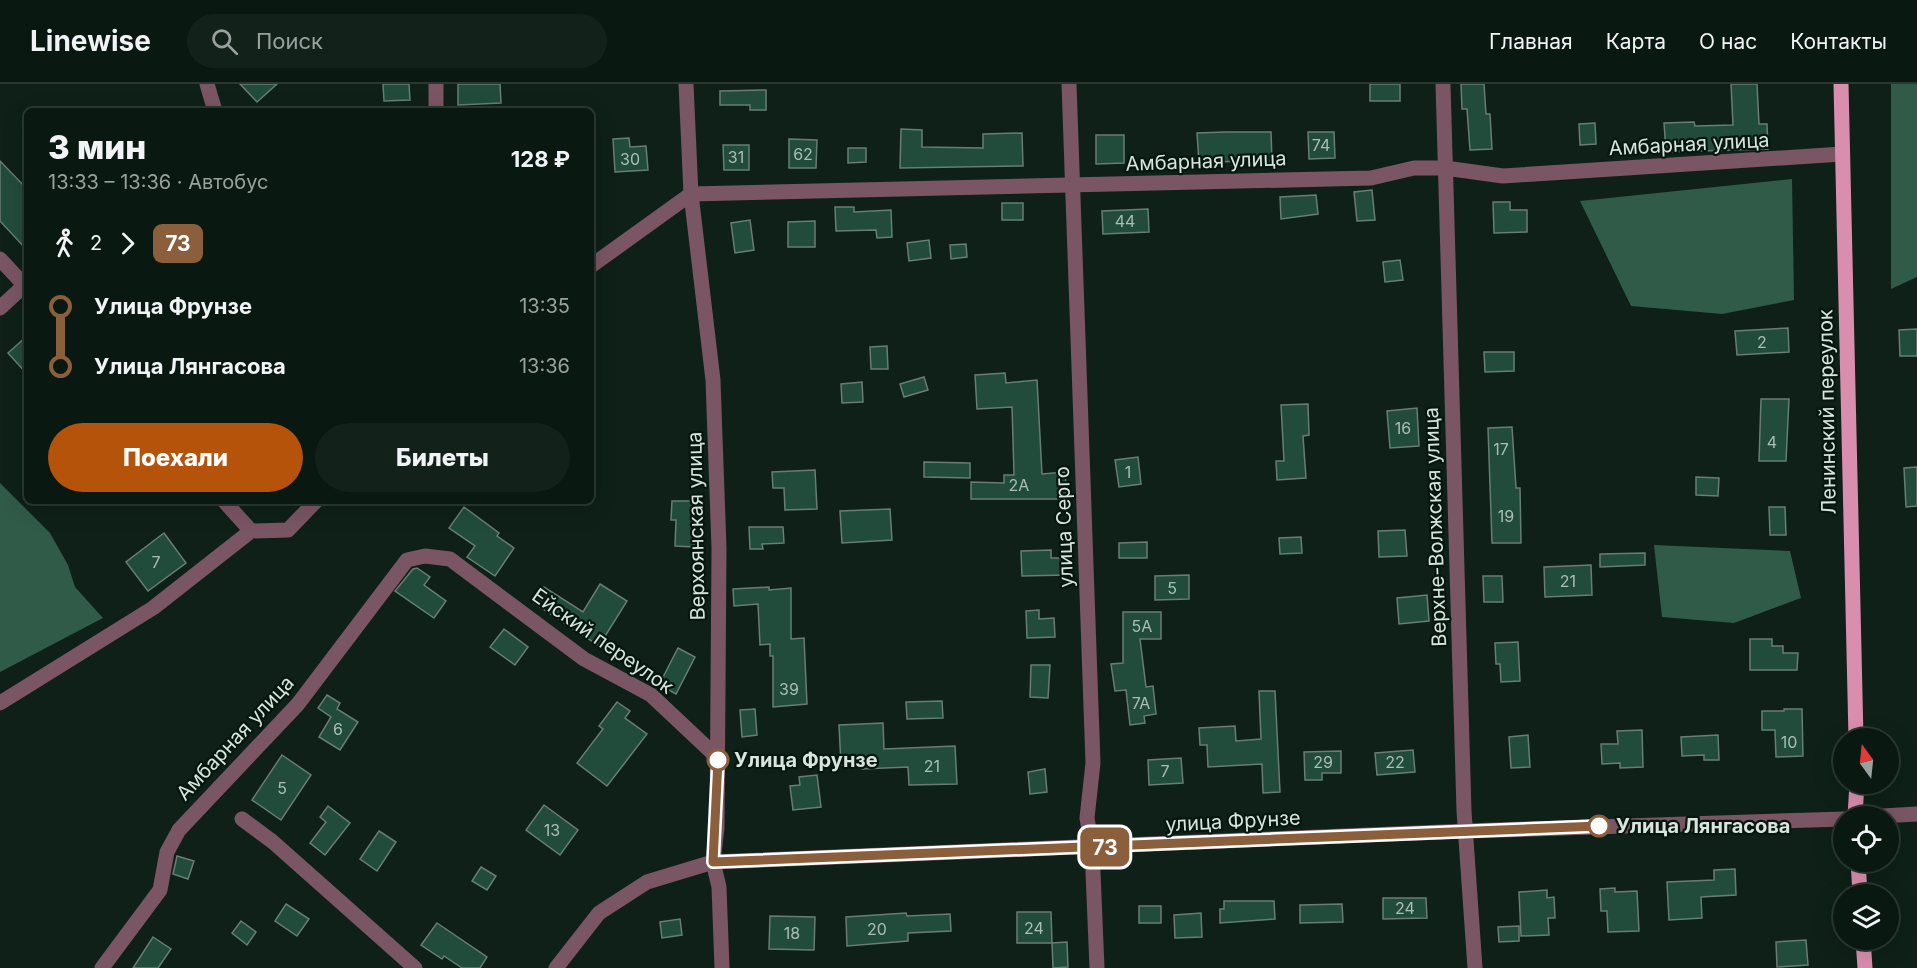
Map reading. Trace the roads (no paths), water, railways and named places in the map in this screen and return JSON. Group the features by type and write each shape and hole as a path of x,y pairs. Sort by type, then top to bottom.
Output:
{"main road":[{"name":"Ленинский переулок","path":"1841,84 1856,728"},
{"path":"1864,950 1865,968"}],"street":[{"path":"207,84 214,108"},
{"path":"436,84 436,108"},
{"name":"Верхоянская улица","path":"686,84 691,194 713,380 719,548 718,758 713,862 719,887 722,968"},
{"name":"улица Серго","path":"1069,84 1093,763 1087,818 1092,848 1097,968"},
{"name":"Верхне-Волжская улица","path":"1443,84 1467,831 1475,968"},
{"name":"Амбарная улица","path":"691,194 1371,178 1414,168 1445,168 1503,176 1842,154"},
{"path":"594,264 691,194"},
{"path":"0,259 24,283"},
{"path":"0,308 24,287"},
{"path":"227,504 251,531"},
{"path":"0,703 153,608 251,531 288,530 313,504"},
{"name":"Амбарная улица","path":"102,968 160,890 167,852 179,830 298,704 407,560 425,556"},
{"name":"Ейский переулок","path":"425,556 450,559 584,659 651,696 718,758"},
{"path":"1899,815 1917,814"},
{"path":"242,819 273,842 416,968"},
{"name":"улица Фрунзе","path":"556,968 599,913 646,882 713,862 1467,831 1833,819"}],"place":[{"name":"Улица Фрунзе","path":"718,760"},
{"name":"Улица Лянгасова","path":"1599,826"}]}
